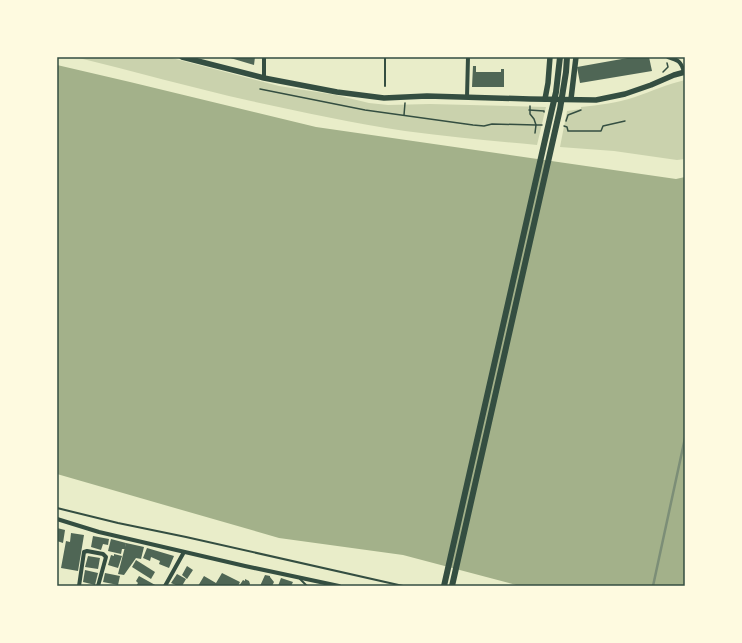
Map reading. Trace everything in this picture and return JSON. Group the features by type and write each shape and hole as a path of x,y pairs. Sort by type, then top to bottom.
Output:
{"main road":[{"path":"444,586 556,92 560,57"},
{"path":"452,586 560,109 567,57"}],"street":[{"path":"182,57 264,78 337,92 384,98 427,96 571,100 596,100 625,94 685,72 679,61 668,57"},
{"path":"264,57 264,78"},
{"path":"467,97 468,57"},
{"path":"545,99 550,57"},
{"path":"571,100 576,57"},
{"path":"57,519 98,532 339,586"},
{"path":"78,586 84,552 87,551 103,554 106,557 98,586"},
{"path":"164,586 184,552"}],"lane":[{"path":"385,57 385,86"},
{"path":"57,508 118,523 403,586"},
{"path":"297,577 307,586"}],"path":[{"path":"663,72 668,67 667,63"},
{"path":"260,89 365,110 484,126 492,124 536,125 536,133"},
{"path":"404,115 405,103"},
{"path":"530,110 544,111 543,117"},
{"path":"566,121 568,114 581,110"},
{"path":"567,127 568,131 601,131 603,126 625,121"}],"shaded area":[{"path":"75,57 168,57 279,86 336,95 369,103 388,105 430,104 546,107 537,145 454,137 386,128 251,101"},
{"path":"57,65 316,127 676,179 685,177 685,586 520,586 403,555 279,538 57,474"},
{"path":"685,80 685,159 677,160 614,151 560,147 567,111 581,109 581,107 622,101"}],"building":[{"path":"227,57 255,57 254,65"},
{"path":"633,57 649,57 652,71 580,83 577,67"},
{"path":"473,66 476,66 476,72 501,72 501,69 504,69 504,87 472,87"},
{"path":"57,528 65,530 63,543 57,541"},
{"path":"71,533 84,535 78,571 61,568 66,541 70,542"},
{"path":"93,536 109,539 108,545 103,544 101,550 91,547"},
{"path":"111,539 126,543 125,549 122,549 121,554 108,551"},
{"path":"126,543 144,547 141,559 136,558 124,575 118,574"},
{"path":"147,548 174,556 169,568 159,564 160,561 151,557 150,561 143,558"},
{"path":"114,554 122,556 118,568 108,565 111,555 114,556"},
{"path":"88,556 100,558 98,569 85,567"},
{"path":"136,560 155,572 151,579 132,567"},
{"path":"187,566 193,570 187,579 182,575"},
{"path":"85,570 98,573 95,585 83,582"},
{"path":"105,573 120,576 118,585 103,582"},
{"path":"222,573 240,582 238,586 198,586 204,576 216,583"},
{"path":"177,574 186,579 182,586 171,583"},
{"path":"265,575 270,576 274,582 272,586 260,586"},
{"path":"139,576 157,586 136,586 138,583 136,581"},
{"path":"281,578 293,582 291,586 278,586"},
{"path":"245,579 249,581 249,586 239,586 243,580 245,581"}],"railway":[{"path":"653,586 685,438"}]}
